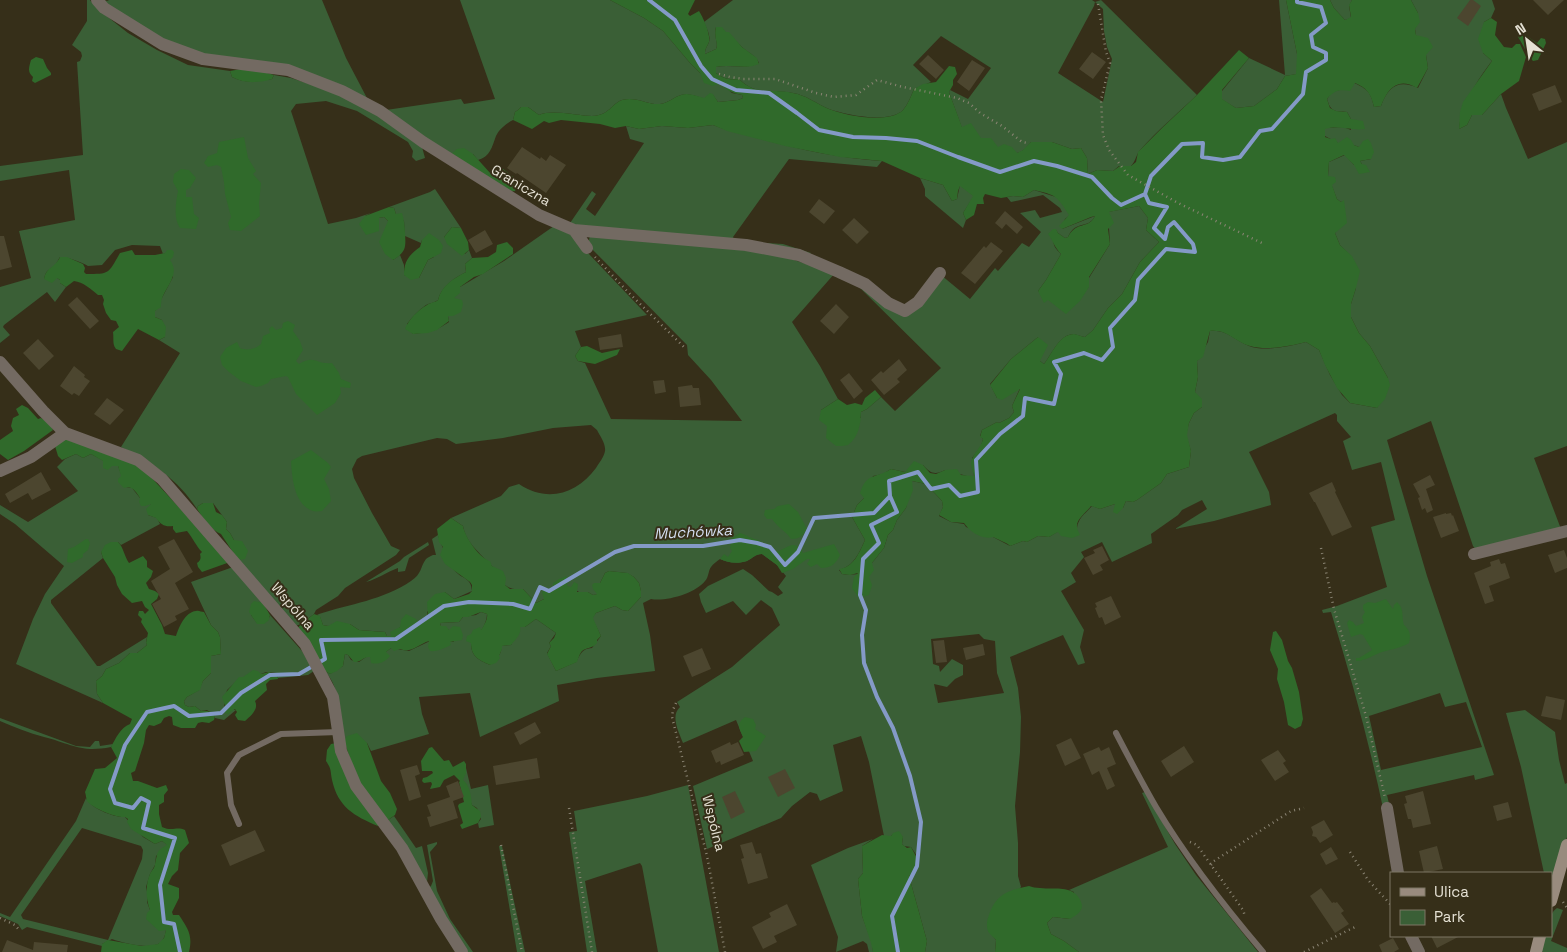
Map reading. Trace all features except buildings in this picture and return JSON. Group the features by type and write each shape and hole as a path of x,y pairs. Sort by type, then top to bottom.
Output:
{"street":[{"name":"Graniczna","path":"98,0 104,8 162,44 203,59 288,70 342,92 380,111 423,142 539,215 574,230 746,245 798,255 865,284 888,303 905,311 918,302 940,273"},
{"path":"574,230 587,248"},
{"name":"Wspólna","path":"0,362 42,411 64,432 138,460 162,479 305,644 333,697 341,751 356,786 402,848 441,919 462,952"},
{"path":"0,471 31,457 64,432"},
{"path":"1474,554 1567,531"},
{"path":"1387,808 1398,872"},
{"path":"1552,897 1567,845"},
{"path":"1412,937 1419,952"},
{"path":"1536,952 1540,937"}],"lane":[{"path":"239,824 231,805 228,773 238,755 281,734 338,732"},
{"path":"1116,733 1156,807 1178,841 1195,866 1263,952"}],"path":[{"path":"1098,4 1106,52 1110,63 1101,100 1103,135 1110,150 1128,175 1178,203 1264,244"},
{"path":"719,74 743,79 775,79 827,96 849,97 856,95 877,80 958,98 969,103 980,114 1028,144"},
{"path":"587,248 627,291 686,348"},
{"path":"1321,548 1334,609 1366,716 1387,808"},
{"name":"Wspólna","path":"676,702 672,717 707,856 726,952"},
{"path":"569,808 592,952"},
{"path":"1211,865 1214,861 1291,811 1304,808"},
{"path":"1178,841 1191,842 1197,846 1246,915 1241,926"},
{"path":"500,845 522,952"},
{"path":"1350,852 1368,880 1390,904"},
{"path":"0,918 15,925 20,931"},
{"path":"1304,952 1355,927"}],"green space":[{"path":"87,0 90,0 99,10 128,33 188,65 230,71 232,77 242,81 272,79 274,75 291,78 325,89 367,108 422,147 425,158 416,161 412,157 413,151 408,142 357,111 326,101 296,104 291,111 328,224 371,213 365,216 384,217 388,221 393,260 400,255 404,265 404,275 419,278 428,260 434,257 422,240 421,243 405,236 404,221 396,214 394,208 389,207 435,189 461,228 452,227 444,237 465,254 469,250 472,258 465,264 466,272 449,283 442,291 438,300 426,305 411,319 407,324 413,334 432,331 449,322 448,316 453,298 460,287 504,261 554,226 569,233 647,315 575,331 581,347 575,356 578,361 585,363 611,419 742,421 711,380 688,355 687,345 588,245 590,235 772,253 835,273 792,322 838,399 821,410 861,418 861,412 881,397 895,411 941,368 854,282 903,313 941,275 970,299 995,268 998,271 1022,243 1029,247 1041,232 1020,213 1035,210 1040,218 1062,212 1060,208 1043,195 1011,202 1007,197 1023,197 1034,190 1059,198 1070,215 1065,219 1062,229 1095,216 1089,223 1075,228 1068,237 1065,238 1056,230 1054,243 1061,254 1038,291 1048,300 1089,287 1089,278 1110,244 1108,212 1139,206 1148,218 1146,230 1159,242 1140,262 1122,294 1085,337 1073,334 1068,335 1060,341 1044,364 1040,361 1038,337 1011,359 990,384 997,398 1020,388 1012,406 1014,412 1009,418 982,430 980,436 983,439 981,446 972,458 974,476 945,470 933,473 923,465 905,472 891,469 883,474 873,476 864,498 857,505 852,517 865,540 852,562 839,570 842,574 868,577 872,563 884,548 888,535 906,508 912,481 926,484 942,501 943,507 939,516 951,522 964,524 966,527 993,537 1010,546 1023,541 1027,542 1038,536 1049,537 1059,531 1077,528 1081,518 1092,506 1100,509 1115,504 1123,508 1126,501 1133,502 1137,500 1161,483 1167,474 1189,467 1191,451 1186,435 1194,413 1202,407 1195,392 1198,377 1197,361 1208,342 1210,331 1225,333 1255,348 1278,348 1306,342 1319,350 1330,375 1342,395 1350,403 1377,408 1388,378 1351,317 1351,304 1356,288 1352,257 1340,245 1335,233 1344,201 1341,202 1337,199 1328,176 1329,162 1345,155 1354,165 1362,164 1360,161 1371,159 1359,147 1338,143 1325,136 1325,128 1343,127 1351,130 1351,119 1347,112 1334,110 1327,99 1332,92 1354,83 1363,87 1368,92 1374,107 1381,106 1387,94 1395,86 1405,84 1418,88 1428,68 1426,55 1416,35 1415,29 1418,13 1411,0 1492,0 1495,9 1491,18 1484,22 1483,53 1492,61 1471,93 1460,120 1459,129 1467,125 1472,115 1482,115 1501,94 1528,159 1567,142 1567,446 1534,458 1561,529 1477,551 1473,546 1431,421 1387,440 1427,576 1494,775 1475,780 1474,775 1387,795 1390,808 1383,808 1346,661 1331,612 1323,613 1322,610 1387,587 1371,527 1395,520 1381,462 1352,470 1343,441 1351,437 1337,421 1335,413 1249,452 1269,492 1271,505 1214,521 1175,529 1207,509 1202,500 1182,510 1178,515 1151,534 1152,543 1112,562 1102,542 1081,552 1084,557 1071,573 1076,582 1061,591 1084,630 1080,647 1085,663 1078,665 1063,635 1010,657 1018,688 1021,717 1015,806 1018,876 1021,887 988,930 996,940 995,952 925,952 927,941 909,876 912,874 917,856 911,847 902,844 903,837 894,833 891,836 884,836 869,762 861,736 833,745 843,791 820,801 817,794 810,792 792,806 781,818 707,849 693,786 753,761 736,720 683,743 676,719 677,711 680,707 677,702 732,667 780,625 772,608 761,600 746,615 733,601 706,613 701,602 699,594 708,586 743,569 769,591 778,596 783,593 778,587 786,576 777,565 762,554 740,563 720,559 711,567 705,581 688,593 672,598 651,599 643,603 655,671 557,685 559,701 480,737 470,693 419,697 422,714 429,734 371,751 367,743 344,741 337,695 325,671 330,674 343,666 345,654 351,660 359,662 366,657 371,657 371,663 391,648 409,651 430,641 454,642 449,630 441,626 440,623 459,622 463,617 476,615 481,612 487,614 485,622 482,630 471,643 472,652 476,657 490,665 500,654 501,646 511,645 520,627 525,627 536,619 556,633 549,643 551,646 547,653 556,671 576,662 582,652 592,648 601,636 592,618 596,613 615,606 628,611 641,597 639,583 634,577 627,573 609,571 605,573 600,583 594,583 598,594 593,595 588,592 579,592 571,587 554,589 544,599 536,603 523,589 512,589 503,583 492,566 470,543 463,526 451,518 501,496 509,487 519,484 540,493 561,493 571,489 580,484 596,468 603,458 604,443 597,430 591,425 553,428 503,438 456,444 447,439 437,438 362,456 357,459 352,469 354,478 391,546 400,550 396,555 345,588 338,596 316,610 314,614 301,624 293,627 238,560 234,540 226,529 227,522 213,503 203,503 197,509 190,498 173,480 143,459 121,447 180,353 159,340 165,337 162,320 155,317 155,311 173,277 169,260 165,253 163,254 160,246 132,245 115,250 102,265 88,266 60,257 55,265 45,274 44,279 56,277 66,287 55,302 47,292 4,325 3,327 10,335 0,343 0,287 31,278 19,231 75,220 69,170 0,181 0,166 83,155 77,62 80,61 82,56 81,52 72,45 87,21","holes":["979,634 984,639 995,641 997,673 1004,693 938,703 934,684 947,687 955,679 963,675 963,665 952,659 940,672 939,666 933,664 931,639","1440,693 1445,707 1466,702 1482,747 1381,770 1369,716"]},
{"path":"105,0 322,0 346,58 368,100 386,110 461,99 464,104 495,99 460,0 610,0 644,18 663,31 700,73 721,83 732,93 742,95 743,98 718,102 713,95 704,99 684,94 660,104 627,99 618,102 603,114 592,116 558,113 539,115 528,107 521,107 515,112 513,120 499,131 490,151 485,157 478,160 473,154 449,156 386,113 288,69 204,58 163,43 111,9"},
{"path":"610,0 695,0 688,14 690,16 699,11 708,31 709,42 705,54 716,49 716,27 722,27 742,47 757,58 759,64 749,67 716,67 716,73 727,79 739,79 746,85 759,90 798,94 829,109 856,116 878,118 896,114 905,108 914,89 923,84 936,82 949,66 955,67 957,74 949,92 962,127 971,123 981,138 991,138 998,147 1004,144 1012,147 1017,153 1031,142 1052,142 1072,149 1081,148 1087,158 1088,174 1097,170 1113,171 1120,166 1131,166 1136,162 1138,152 1197,95 1239,50 1249,58 1222,90 1222,99 1236,108 1254,106 1277,89 1285,76 1296,74 1297,54 1286,0 1330,0 1334,8 1345,20 1351,17 1349,5 1352,0 1411,0 1418,13 1420,22 1415,29 1416,35 1428,38 1433,47 1426,55 1428,68 1417,88 1404,84 1394,86 1390,89 1381,106 1374,107 1368,92 1355,83 1350,91 1340,90 1327,99 1330,108 1336,111 1347,112 1351,119 1363,121 1365,129 1325,129 1325,137 1335,138 1338,143 1347,137 1354,145 1359,147 1363,141 1368,139 1374,152 1371,159 1360,161 1366,165 1370,172 1359,174 1354,165 1344,155 1329,162 1328,176 1335,177 1336,182 1332,185 1337,199 1341,202 1344,200 1347,223 1335,233 1340,245 1352,256 1360,271 1351,304 1351,317 1388,378 1390,385 1385,399 1377,408 1350,403 1337,388 1319,350 1306,342 1264,348 1250,346 1221,332 1210,331 1203,357 1197,361 1198,377 1195,392 1202,399 1202,407 1194,413 1189,423 1187,435 1191,451 1189,467 1167,474 1161,483 1137,500 1133,502 1126,501 1123,508 1117,514 1113,512 1115,504 1100,509 1091,506 1078,521 1077,528 1080,535 1072,538 1061,536 1058,532 1049,537 1038,536 1027,542 1023,541 1010,546 993,537 981,536 973,532 964,523 951,522 939,515 943,507 942,501 926,484 912,481 913,490 906,508 888,535 884,548 872,563 874,570 869,577 872,585 869,595 859,598 852,588 854,577 858,573 842,574 839,569 852,562 865,540 852,517 857,505 864,498 860,493 866,482 872,477 891,469 905,472 914,461 923,465 930,473 936,474 945,470 957,469 961,475 974,476 971,463 983,439 980,437 982,430 1009,418 1014,412 1012,406 1020,389 1002,400 997,398 990,385 1011,359 1038,337 1048,345 1040,361 1044,364 1056,345 1064,337 1074,334 1085,337 1122,294 1140,262 1159,242 1146,230 1148,218 1139,206 1109,212 1114,223 1108,229 1110,244 1089,277 1089,287 1080,301 1066,314 1048,300 1044,303 1038,291 1061,254 1048,234 1053,229 1056,229 1065,238 1068,237 1071,232 1089,223 1095,216 1062,229 1059,226 1069,215 1055,197 1047,193 1034,190 1023,197 1001,198 985,194 983,198 984,204 977,204 974,215 966,220 963,213 973,196 960,186 957,199 952,201 943,185 920,178 882,161 840,157 785,146 727,131 713,125 688,128 662,126 639,129 626,126 615,128 600,124 561,120 549,123 544,121 532,129 513,120 515,112 521,107 528,107 539,115 558,113 592,116 603,114 618,102 627,99 660,104 684,94 704,98 710,93 713,94 718,102 743,98 742,95 727,90 721,83 713,86 704,83 700,73 663,31 644,18"},
{"path":"733,0 1092,0 1095,2 1101,0 1197,95 1139,151 1131,166 1119,166 1113,171 1097,170 1088,174 1087,158 1081,148 1072,149 1052,142 1031,142 1018,153 1010,152 962,128 949,92 950,90 968,99 991,68 941,36 913,65 931,82 914,89 905,108 896,114 888,117 867,117 829,109 798,94 758,90 746,85 739,79 722,77 716,73 716,67 744,67 759,63 754,56 724,31 716,27 716,49 705,54 709,42 709,34 704,22","holes":["1095,2 1103,9 1104,31 1107,47 1112,59 1103,102 1058,73"]},
{"path":"1279,0 1286,0 1297,54 1297,74 1285,76 1277,89 1254,106 1236,108 1221,99 1222,91 1249,58 1285,75"},
{"path":"1330,0 1352,0 1349,6 1351,18 1345,20 1334,8"},
{"path":"1491,18 1497,22 1495,35 1504,47 1512,48 1516,44 1520,44 1526,57 1519,81 1501,94 1482,115 1472,115 1467,125 1459,129 1460,112 1463,102 1492,61 1483,53 1478,39 1484,22"},
{"path":"1519,35 1527,36 1537,43 1541,38 1545,39 1546,43 1538,60 1533,61 1531,59 1518,37"},
{"path":"36,57 43,59 51,75 35,83 32,81 33,77 29,69 31,60"},
{"path":"241,69 274,75 272,79 257,82 242,81 232,77 230,71"},
{"path":"713,125 801,149 849,158 882,161 877,167 789,159 733,237 735,241 783,244 811,253 808,256 568,226 592,191 596,194 586,209 595,216 644,143 630,139 626,126 639,129 662,126 688,128"},
{"path":"244,137 248,158 256,171 253,174 261,183 260,216 241,231 230,230 228,223 231,217 221,167 217,165 208,167 204,163 208,156 217,153 219,142"},
{"path":"464,148 473,154 491,174 503,169 519,181 515,191 508,192 449,156 457,149"},
{"path":"181,169 189,170 196,178 190,188 186,190 186,197 192,197 194,214 199,218 196,229 180,228 176,220 178,191 173,182 174,174"},
{"path":"920,178 943,185 952,201 957,199 960,185 974,196 963,213 966,220 963,228 925,196 925,189"},
{"path":"389,207 394,208 396,214 402,213 405,228 404,249 393,260 385,254 379,242 388,221 384,217 379,218 379,231 366,235 359,224 365,216"},
{"path":"452,227 461,228 468,242 469,250 462,256 447,244 444,237"},
{"path":"429,233 439,240 443,246 441,253 428,260 419,278 411,280 404,275 406,262 420,247 422,240"},
{"path":"507,242 513,248 513,254 460,287 460,293 454,298 462,300 461,312 448,316 449,321 437,330 428,333 413,334 405,329 408,322 417,312 438,300 445,287 466,272 465,264 472,258 488,257 496,252 497,245"},
{"path":"132,250 135,255 155,255 172,250 174,252 173,257 170,260 174,272 163,295 161,307 155,311 155,317 162,320 166,327 165,337 159,340 138,329 122,351 116,349 114,345 113,332 119,327 116,321 111,320 106,313 102,295 98,295 87,286 74,281 66,287 57,278 52,283 44,279 47,272 60,257 67,257 83,264 86,274 100,274 110,269 120,253"},
{"path":"288,321 295,325 293,331 300,341 303,350 296,361 299,364 309,360 332,363 341,379 351,383 350,388 340,387 341,393 335,403 317,415 296,394 288,377 271,379 268,383 256,387 241,381 222,365 220,357 226,348 237,342 240,348 254,348 261,344 263,336 270,333 269,329 272,326 276,330 282,328 283,323"},
{"path":"587,346 602,353 620,349 617,355 595,364 578,361 575,356 581,347"},
{"path":"875,390 881,397 861,412 858,430 854,439 848,445 836,446 826,438 827,426 819,420 821,410 838,399 847,405 855,403 862,405 865,398"},
{"path":"22,405 28,408 38,419 41,418 50,424 53,430 8,460 0,454 0,440 13,431 11,426 13,418 19,415 16,409"},
{"path":"65,439 131,461 148,474 230,562 202,572 197,563 201,558 200,554 202,552 187,531 176,533 173,526 163,525 156,518 148,515 146,509 151,504 141,506 140,498 135,491 129,487 124,488 118,482 121,476 118,466 112,466 108,470 103,468 103,461 91,454 83,458 76,454 62,460 58,456 55,446"},
{"path":"311,450 331,467 324,479 329,489 331,501 322,511 313,511 302,503 293,482 291,461"},
{"path":"76,454 83,458 91,454 104,461 103,465 118,466 126,487 132,488 140,498 151,504 148,515 157,518 160,524 121,545 118,542 101,552 103,558 51,600 51,603 97,666 100,666 147,637 147,645 137,653 130,653 119,663 106,669 96,681 97,694 103,703 16,664 33,619 45,594 64,566 15,524 0,514 0,505 28,522 78,491 57,467 65,459"},
{"path":"203,503 213,503 216,512 222,515 227,522 226,529 234,540 242,541 248,551 245,559 238,560 221,534 214,530 205,520 197,509"},
{"path":"789,504 798,512 807,529 799,538 791,539 772,519 767,519 764,515 765,510"},
{"path":"451,518 463,526 477,552 490,561 492,566 503,571 506,578 505,585 510,589 523,589 536,603 544,599 542,593 544,589 553,589 553,583 566,576 567,586 571,587 574,582 578,584 577,592 597,594 592,585 600,583 605,573 609,571 628,573 634,577 639,583 641,597 628,611 615,606 596,613 593,618 601,636 597,643 582,651 577,662 556,671 547,654 551,646 549,643 556,633 536,619 525,627 520,627 519,634 511,645 502,646 500,658 496,663 490,665 476,657 472,652 471,643 466,641 467,636 473,630 480,627 481,630 487,614 481,612 463,617 459,622 440,623 441,626 446,626 449,630 453,626 460,627 463,635 462,640 450,642 451,645 441,650 430,651 428,647 429,641 408,650 400,649 394,651 391,648 386,652 390,656 377,664 371,663 370,657 354,662 345,654 343,666 330,674 325,671 296,630 314,614 320,616 323,625 328,626 337,621 350,624 359,630 385,632 387,636 391,636 390,632 400,627 401,620 406,614 416,619 420,625 428,618 427,602 435,594 445,592 454,599 469,594 472,591 470,582 445,564 440,555 443,547 439,542 437,529"},
{"path":"740,533 759,540 766,548 773,551 779,551 794,545 803,553 834,544 840,555 835,563 828,567 821,568 817,564 811,567 807,564 810,559 807,559 793,569 782,573 777,565 762,554 740,563 720,559 724,554 728,557 732,551 730,548 732,538"},
{"path":"438,535 453,569 470,583 472,591 454,599 445,592 427,612 428,618 420,625 400,627 392,636 387,636 385,632 359,630 350,624 323,625 320,617 317,615 389,593 415,578 426,559 436,555 432,539"},
{"path":"86,539 90,543 83,557 72,563 67,562 68,549"},
{"path":"111,542 118,542 129,563 143,556 147,561 147,567 153,571 146,583 149,589 159,594 157,599 151,604 165,634 176,636 186,617 192,612 198,611 204,612 220,637 221,654 211,656 211,673 203,681 200,690 187,697 184,701 185,705 189,707 195,706 201,711 210,712 215,716 214,720 209,723 198,723 195,728 181,728 173,725 172,717 169,716 164,718 161,723 154,726 149,725 135,771 131,773 133,781 157,788 166,785 168,790 164,795 164,802 159,805 162,827 185,830 189,843 180,853 178,870 168,884 179,888 179,898 172,912 173,915 179,915 189,932 189,952 101,952 102,944 108,940 142,946 158,944 164,938 166,930 159,931 146,919 147,913 150,910 147,892 148,878 154,867 158,852 167,845 162,841 155,844 131,829 127,822 128,819 125,817 110,814 94,807 87,801 85,792 95,769 105,768 117,758 111,747 132,719 103,703 97,694 96,681 106,669 119,663 130,653 137,653 147,645 148,633 141,622 142,619 138,615 139,611 143,611 145,614 149,610 142,601 132,603 122,594 101,552 105,545"},
{"path":"428,542 429,545 409,558 405,571 398,572 398,568 366,582 400,561"},
{"path":"233,567 263,603 251,615 257,623 270,617 270,615 302,651 314,671 308,675 278,678 277,673 266,672 239,679 227,690 224,705 226,709 236,710 224,720 215,718 207,710 201,711 195,706 189,707 185,705 184,701 199,690 203,681 211,673 211,656 221,654 218,632 211,625 191,582"},
{"path":"1386,599 1393,609 1397,602 1401,607 1404,625 1410,633 1409,643 1356,661 1356,658 1372,650 1363,635 1351,637 1347,623 1349,620 1356,626 1364,623 1362,617 1365,612 1363,605 1368,602 1375,603"},
{"path":"254,601 263,603 270,615 269,620 264,624 257,624 249,612"},
{"path":"1276,631 1282,640 1299,692 1303,719 1301,726 1295,729 1288,725 1277,679 1278,669 1270,650 1273,632"},
{"path":"253,670 261,674 277,673 278,679 270,680 266,684 267,690 255,701 256,707 250,717 245,721 238,720 235,715 237,712 235,709 228,714 225,713 226,709 222,697 239,677 243,677"},
{"path":"1525,710 1555,732 1559,760 1565,784 1567,783 1567,837 1552,883 1552,872 1544,872 1521,767 1506,713"},
{"path":"745,717 753,719 756,725 755,729 766,736 756,751 744,752 739,741 743,737 739,724"},
{"path":"0,718 76,746 90,747 95,741 99,741 100,746 113,744 111,747 100,749 76,747 22,730 0,721"},
{"path":"357,733 367,743 381,781 390,793 397,809 395,815 388,820 361,789 344,741 347,736"},
{"path":"337,743 380,823 378,826 354,814 338,797 330,768 326,761 327,750 331,744"},
{"path":"432,747 444,761 449,760 453,767 464,761 466,764 466,773 463,780 469,788 472,805 480,811 481,817 478,823 462,829 460,825 463,823 458,806 464,802 460,781 454,775 444,780 440,787 430,789 431,782 424,783 422,781 423,778 433,773 432,771 422,771 421,761 429,748"},
{"path":"466,768 471,789 488,785 494,825 479,828 478,823 481,819 477,808 472,805 462,780"},
{"path":"688,785 719,952 658,952 640,863 585,881 597,952 587,952 569,832 577,831 574,811 647,796"},
{"path":"1145,792 1175,844 1196,875 1258,952 1079,952 1051,934 1047,923 1053,917 1070,919 1074,892 1069,890 1168,847 1142,793"},
{"path":"86,798 88,802 103,812 125,817 143,837 155,844 162,841 168,845 156,856 155,865 146,887 147,902 150,910 166,930 164,938 160,943 142,946 112,939 102,944 102,946 27,927 22,930 18,924 0,916 0,913 10,917 76,821","holes":["82,828 141,846 143,850 142,859 108,940 23,919 21,915"]},
{"path":"394,816 416,848 422,846 428,873 427,882 388,820"},
{"path":"899,831 903,837 902,844 907,848 911,847 918,860 918,869 909,876 927,941 925,952 873,952 862,916 858,879 863,873 862,846 882,835 891,836"},
{"path":"873,839 862,846 863,873 858,879 862,916 872,943 873,952 869,952 867,944 863,941 836,952 838,937 811,865"},
{"path":"437,842 430,852 437,891 450,919 473,952 468,952 428,888 433,881 427,845"},
{"path":"499,846 502,846 525,952 517,952"},
{"path":"1029,886 1069,890 1078,896 1082,908 1077,914 1070,919 1053,917 1047,923 1051,934 1079,952 995,952 996,940 987,927 995,902 1009,891"},
{"path":"1557,908 1563,910 1551,941 1567,948 1567,952 1543,952 1540,950 1544,937 1552,937 1552,914"}],"waterway":[{"path":"649,0 675,20 701,66 712,79 736,90 769,93 819,130 853,137 917,141 1000,172 1034,161 1057,166 1092,177 1121,205 1145,194"},
{"name":"Muchówka","path":"180,952 174,924 164,922 160,885 175,838 143,828 149,802 141,798 133,808 115,803 110,789 125,745 147,712 174,706 189,716 221,713 241,693 270,675 299,674 325,659 321,640 396,639 444,606 469,602 513,604 530,609 540,587 549,591 615,552 634,546 703,546 740,540 770,547 785,565 798,552 814,518 874,513 890,496 889,481 918,472 931,489 949,485 960,496 978,492 976,460 1000,434 1023,416 1025,398 1054,404 1061,374 1054,362 1084,353 1102,360 1113,347 1110,328 1135,300 1138,280 1166,249 1195,252 1193,244 1174,222 1168,227 1165,239 1154,228 1167,207 1149,203 1145,194 1151,176 1182,144 1203,143 1202,157 1223,160 1240,157 1260,131 1272,129 1303,94 1306,72 1326,60 1326,53 1313,47 1311,35 1326,23 1321,7 1297,2 1297,0"},
{"path":"890,496 897,512 871,525 879,543 863,559 860,595 866,610 862,635 864,663 877,697 893,728 910,776 921,822 917,866 892,916 898,952"}]}
